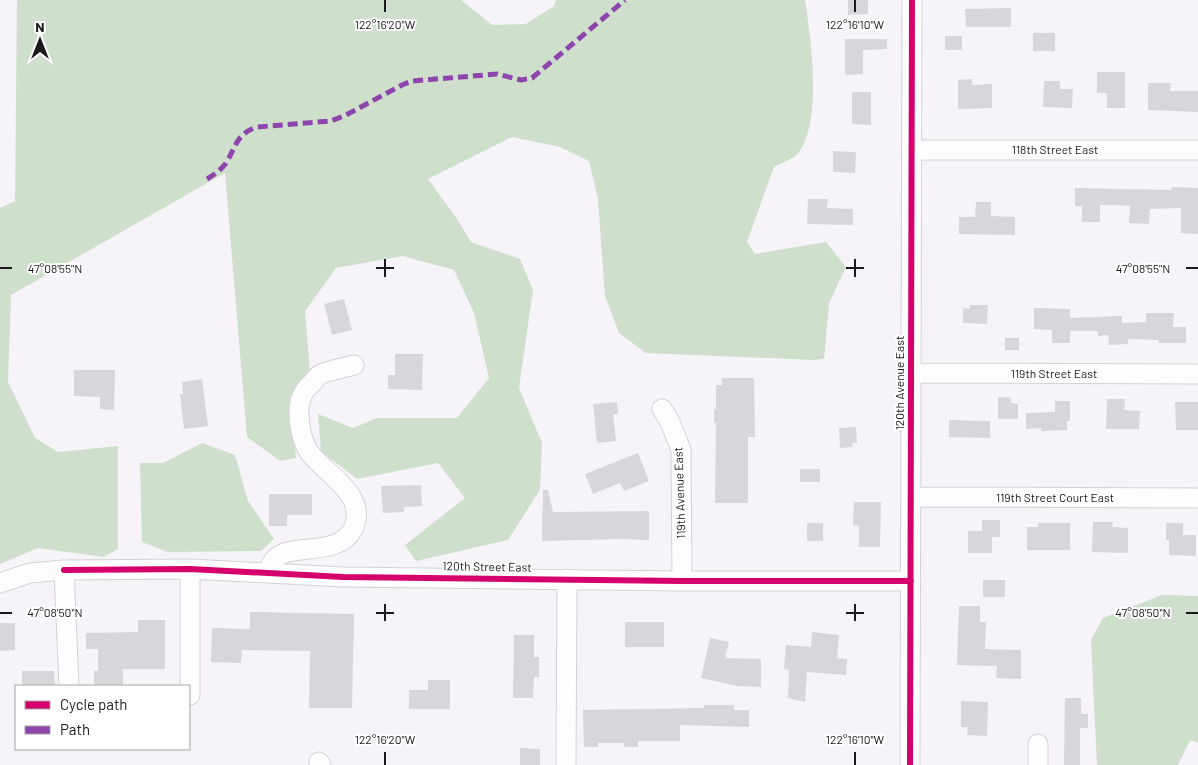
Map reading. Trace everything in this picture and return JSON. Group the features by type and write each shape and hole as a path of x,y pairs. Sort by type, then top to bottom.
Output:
{"street":[{"name":"120th Avenue East","path":"910,765 912,0"},
{"name":"118th Street East","path":"912,150 1198,150"},
{"path":"267,573 272,562 279,555 320,549 344,538 352,531 356,508 346,489 310,453 302,440 299,413 303,394 319,375 354,365"},
{"name":"119th Street East","path":"911,373 1198,374"},
{"name":"119th Avenue East","path":"662,409 670,422 681,450 682,581"},
{"name":"119th Street Court East","path":"911,497 1198,498"},
{"path":"190,569 190,695"},
{"name":"120th Street East","path":"0,582 30,573 64,570 190,569 343,577 682,581 911,581"},
{"path":"64,570 68,685"},
{"path":"566,765 567,579"},
{"path":"1038,744 1038,765"}],"green space":[{"path":"17,0 461,0 492,25 526,24 554,6 556,0 805,0 813,77 811,118 807,136 798,154 774,167 747,242 755,254 826,242 846,267 829,303 824,359 646,353 619,333 605,296 598,199 589,161 560,147 512,137 428,179 471,242 520,259 533,290 519,388 542,443 540,490 508,540 416,561 405,545 465,498 438,463 357,479 321,451 318,414 353,428 377,418 457,418 489,378 474,313 454,270 403,256 336,268 305,311 310,372 290,397 296,458 280,461 247,437 225,173 11,295 8,382 35,438 58,452 118,446 118,549 104,557 38,548 0,564 0,208 15,201"},
{"path":"202,443 235,455 248,501 274,539 261,551 168,552 142,542 140,463 163,463"},
{"path":"1162,595 1198,596 1198,743 1190,740 1178,765 1097,765 1091,640 1103,618"}],"building":[{"path":"848,0 868,0 868,14 848,15"},
{"path":"1011,8 1011,27 966,27 965,9"},
{"path":"1033,33 1055,33 1055,51 1033,51"},
{"path":"945,36 962,36 962,50 945,50"},
{"path":"845,39 887,39 887,49 863,50 863,74 845,75"},
{"path":"1097,72 1125,72 1125,108 1107,108 1107,93 1097,93"},
{"path":"972,79 972,85 992,84 992,108 958,109 958,80"},
{"path":"1044,81 1060,81 1060,89 1073,89 1072,108 1043,107"},
{"path":"1148,83 1171,83 1170,91 1198,91 1198,112 1148,110"},
{"path":"852,92 871,92 871,125 852,124"},
{"path":"833,151 856,152 855,173 833,172"},
{"path":"1172,187 1198,188 1198,234 1181,233 1181,208 1150,209 1149,224 1129,223 1130,206 1116,205 1100,205 1100,222 1082,222 1082,206 1075,206 1075,188 1171,190"},
{"path":"808,199 828,199 827,208 853,209 853,225 807,224"},
{"path":"976,202 991,202 991,216 1015,217 1015,235 959,234 959,217 975,217"},
{"path":"344,299 352,330 332,335 324,304"},
{"path":"970,305 988,305 987,324 963,323 963,308 970,309"},
{"path":"1034,308 1070,309 1070,318 1122,316 1122,323 1146,322 1146,313 1174,313 1173,327 1186,327 1186,343 1159,343 1158,340 1128,339 1128,344 1109,345 1108,335 1098,336 1098,331 1070,331 1070,343 1052,343 1052,330 1034,329"},
{"path":"1005,338 1019,338 1019,350 1005,350"},
{"path":"395,354 423,354 422,390 388,389 388,375 395,375"},
{"path":"74,370 115,370 114,410 100,409 100,397 74,396"},
{"path":"722,378 754,378 755,437 748,437 748,503 715,503 716,423 714,423 714,409 716,409 716,385 722,385"},
{"path":"202,379 208,426 184,429 180,394 183,394 182,382"},
{"path":"998,397 1011,398 1011,403 1018,404 1018,419 998,419"},
{"path":"1107,399 1125,399 1124,410 1140,411 1139,429 1106,429"},
{"path":"1055,401 1070,401 1070,421 1067,421 1067,430 1041,431 1041,428 1026,429 1026,413 1055,412"},
{"path":"617,402 618,414 613,414 616,441 597,443 593,404"},
{"path":"1175,402 1198,402 1198,430 1176,430"},
{"path":"949,420 990,421 990,438 949,437"},
{"path":"856,427 857,443 852,443 853,447 840,448 839,428"},
{"path":"638,453 649,481 624,491 620,483 593,494 585,474"},
{"path":"800,469 820,469 820,482 800,482"},
{"path":"421,485 422,506 404,507 404,512 383,513 381,486"},
{"path":"543,490 548,490 553,512 649,511 649,540 542,541"},
{"path":"269,494 312,494 312,515 287,515 287,526 269,526"},
{"path":"854,502 881,502 880,547 859,547 859,526 853,525"},
{"path":"982,520 1000,520 1000,537 992,537 992,553 968,553 968,531 982,531"},
{"path":"1093,522 1113,522 1112,527 1128,528 1128,553 1092,552"},
{"path":"807,523 823,523 823,541 807,541"},
{"path":"1038,523 1070,523 1070,550 1027,550 1027,527 1038,527"},
{"path":"1166,523 1183,523 1183,535 1196,535 1196,556 1169,555 1169,540 1166,540"},
{"path":"983,580 1005,580 1005,597 983,597"},
{"path":"959,606 980,606 980,622 986,622 985,649 1021,650 1021,679 996,678 997,666 957,665"},
{"path":"250,612 354,614 352,708 309,708 310,651 242,650 241,663 211,662 212,628 250,629"},
{"path":"138,620 165,620 165,669 123,669 123,685 94,685 94,671 98,671 98,649 86,649 86,633 138,632"},
{"path":"625,622 664,622 664,647 625,647"},
{"path":"0,623 15,623 15,650 0,651"},
{"path":"812,632 839,635 837,658 847,659 846,675 807,672 805,702 788,698 789,670 784,669 786,645 811,647"},
{"path":"514,635 534,635 534,657 539,657 539,677 534,677 533,698 513,698"},
{"path":"710,638 729,642 725,658 761,659 761,687 738,686 701,678"},
{"path":"22,671 54,671 55,685 22,685"},
{"path":"428,680 450,680 450,709 409,709 409,690 428,690"},
{"path":"1065,698 1081,698 1081,714 1088,714 1088,728 1080,728 1080,765 1064,765"},
{"path":"961,701 988,702 987,736 967,735 968,727 961,727"},
{"path":"704,705 734,705 734,710 749,710 749,727 680,725 680,741 638,741 638,747 624,747 624,743 598,743 598,747 584,747 583,710 704,708"},
{"path":"520,748 540,749 540,765 520,765"}],"marked path":[{"path":"207,179 224,166 241,137 257,127 331,121 412,81 497,74 521,80 532,78 625,0"}],"cycle path":[{"path":"910,765 912,0"},
{"path":"64,570 190,569 343,577 682,581 911,581"}]}
